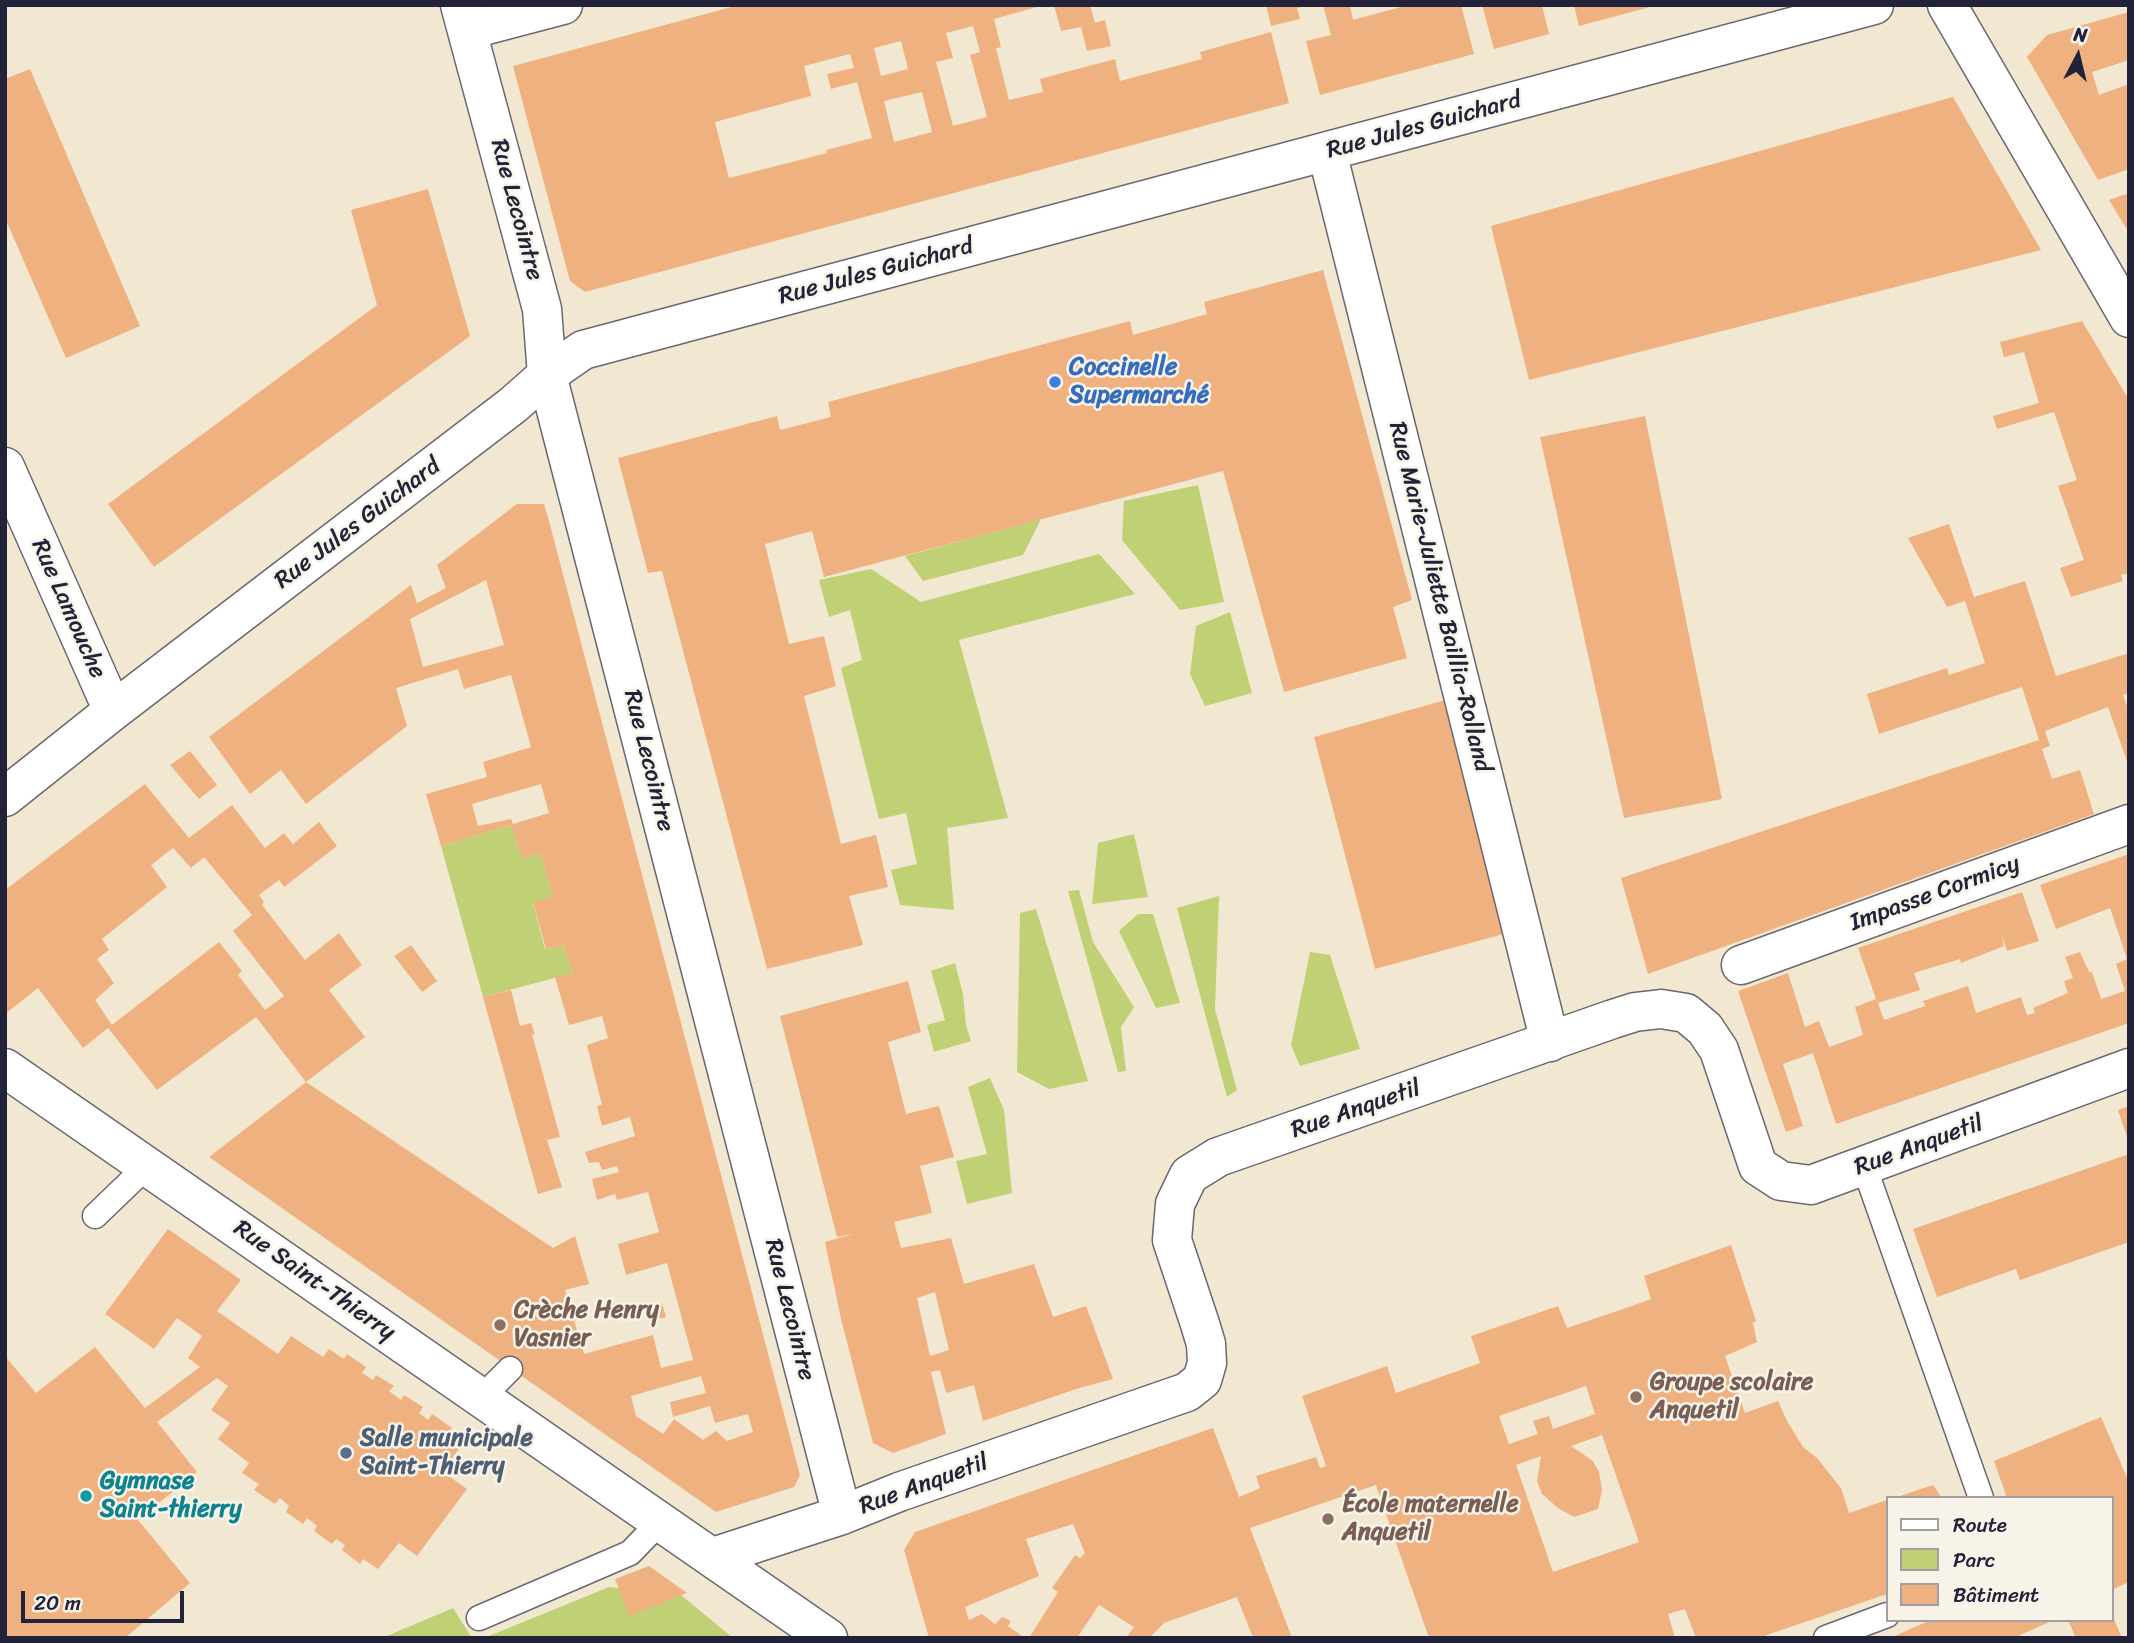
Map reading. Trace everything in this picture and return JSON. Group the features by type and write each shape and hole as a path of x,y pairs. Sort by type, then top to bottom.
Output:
{"street":[{"path":"464,18 563,5"},
{"name":"Rue Jules Guichard","path":"5,797 113,711 513,405 547,374 583,350 1874,5"},
{"path":"1947,5 2129,318"},
{"name":"Rue Lecointre","path":"464,18 542,309 547,374 842,1515"},
{"name":"Rue Marie-Juliette Baillia-Rolland","path":"1327,152 1550,1042"},
{"name":"Rue Lamouche","path":"5,467 113,711"},
{"name":"Impasse Cormicy","path":"1741,965 2129,824"},
{"name":"Rue Anquetil","path":"713,1557 842,1515 1187,1392 1202,1380 1207,1363 1206,1344 1172,1240 1174,1204 1189,1175 1218,1157 1635,1012 1661,1009 1686,1013 1705,1029 1720,1050 1758,1166 1782,1181 1811,1185 2129,1068"},
{"name":"Rue Saint-Thierry","path":"5,1068 828,1638"}],"lane":[{"path":"95,1216 147,1166"},
{"path":"1864,1166 1980,1496"},
{"path":"482,1397 510,1369"},
{"path":"479,1618 630,1553 661,1521"},
{"path":"1826,1638 1885,1616"}],"green space":[{"path":"1198,485 1224,602 1180,610 1122,540 1124,501"},
{"path":"1041,519 1023,555 923,581 905,556"},
{"path":"1099,554 1135,594 959,640 1008,818 947,828 954,910 900,905 891,870 917,864 906,813 879,819 841,668 862,660 850,610 829,617 819,580 871,569 921,602"},
{"path":"1230,612 1252,693 1205,706 1190,674 1196,626"},
{"path":"511,825 522,859 540,853 553,897 533,903 545,949 563,945 573,973 483,997 441,846"},
{"path":"1134,834 1148,897 1092,904 1098,843"},
{"path":"1079,890 1093,942 1134,1007 1121,1027 1126,1071 1118,1072 1068,891"},
{"path":"1219,896 1215,1009 1237,1090 1227,1097 1177,908"},
{"path":"1036,909 1088,1081 1049,1089 1017,1072 1020,913"},
{"path":"1138,914 1153,914 1180,1003 1156,1008 1119,931"},
{"path":"1310,952 1330,955 1360,1049 1300,1066 1291,1045"},
{"path":"955,963 971,1041 934,1052 927,1025 945,1020 931,971"},
{"path":"990,1078 1004,1110 1012,1193 967,1204 956,1161 987,1154 968,1087"},
{"path":"609,1587 681,1595 733,1638 484,1638"},
{"path":"453,1608 472,1638 382,1638"}],"building":[{"path":"739,5 1044,5 994,19 1001,47 996,48 1009,100 1043,92 1040,79 1115,59 1120,81 1202,59 1200,52 1271,32 1289,103 585,292 570,281 513,66","holes":["973,26 980,52 970,55 987,117 953,126 936,62 953,58 946,33","901,41 908,69 881,76 874,48","850,54 854,68 827,74 831,89 857,82 872,138 826,150 827,153 729,178 715,122 811,96 804,66","922,92 932,132 894,142 884,101"]},
{"path":"1054,5 1090,5 1095,23 1105,20 1111,46 1087,51 1081,27 1061,31"},
{"path":"1266,5 1305,6 1297,8 1300,19 1271,26"},
{"path":"1323,5 1350,5 1353,20 1408,5 1461,5 1474,54 1320,95 1306,41 1331,35"},
{"path":"1482,5 1542,5 1549,34 1494,49"},
{"path":"1574,5 1653,5 1654,6 1579,26"},
{"path":"2129,12 2129,60 2092,72 2099,95 2129,84 2129,169 2098,180 2027,57 2047,35"},
{"path":"30,69 140,326 66,358 5,218 5,79"},
{"path":"1953,97 2041,250 1529,380 1491,226"},
{"path":"428,189 470,336 154,567 108,504 377,305 351,210"},
{"path":"2129,193 2129,233 2109,200"},
{"path":"1323,270 1412,600 1393,607 1407,658 1284,692 1223,471 824,577 812,531 765,544 789,644 824,636 836,686 804,696 841,844 876,835 888,887 849,896 863,945 767,969 662,571 648,573 618,458 777,416 780,430 831,417 828,402 1130,321 1133,335 1207,314 1204,302"},
{"path":"2082,321 2129,400 2129,573 2121,575 2123,581 2071,597 2060,568 2084,560 2058,486 2077,480 2054,412 1997,429 1993,416 2039,403 2024,352 2004,357 2000,342"},
{"path":"1645,416 1722,799 1624,818 1540,437"},
{"path":"517,504 544,504 800,1475 794,1487 716,1512 209,1157 306,1082 553,1248 575,1236 589,1284 565,1290 584,1354 653,1335 661,1368 693,1360 667,1263 626,1275 618,1244 659,1232 648,1192 617,1200 615,1194 597,1200 592,1179 619,1172 617,1166 602,1170 599,1162 589,1163 585,1152 635,1136 630,1117 602,1126 597,1106 602,1105 587,1045 608,1038 602,1016 569,1025 555,977 573,973 563,945 546,949 533,902 553,897 540,853 522,859 511,825 441,846 426,794 487,777 483,762 531,747 511,675 464,689 458,669 396,688 407,726 306,804 281,770 250,794 209,737 411,585 417,603 446,588 437,565","holes":["486,580 504,645 423,667 410,619","541,784 549,813 513,824 511,819 478,826 472,804","701,1376 706,1393 670,1402 673,1417 710,1406 715,1423 748,1414 753,1432 727,1441 716,1431 703,1440 674,1419 663,1434 636,1416 631,1396"]},
{"path":"1949,524 1974,597 2025,581 2056,676 2129,653 2129,693 2123,695 2129,711 2129,767 2108,707 2045,731 2050,746 2042,749 2052,779 2080,770 2094,814 1648,974 1621,878 2039,740 2022,687 1879,734 1867,694 1947,668 1949,675 1985,663 1965,601 1947,607 1908,538"},
{"path":"1449,699 1511,932 1375,969 1314,737"},
{"path":"190,751 217,785 199,799 170,765"},
{"path":"145,784 189,838 232,805 265,848 284,833 293,844 319,822 337,846 284,887 279,880 259,895 264,902 262,905 305,960 339,933 362,965 329,990 365,1037 306,1082 256,1017 157,1090 108,1028 83,1048 38,988 5,1014 5,890","holes":["173,848 191,868 204,857 252,915 233,931 284,996 265,1010 238,975 242,971 219,942 112,1025 95,1000 114,983 97,959 109,950 102,939 167,887 151,865"]},
{"path":"2129,854 2129,1023 1836,1124 1813,1053 1783,1064 1803,1126 1786,1132 1738,991 1788,973 1805,1027 1819,1021 1829,1047 1863,1035 1855,1007 1876,999 1858,948 2022,892 2039,941 2007,951 2001,933 2004,946 1961,963 1960,959 1914,973 1920,990 1878,1003 1884,1020 1925,1006 1923,1001 1968,986 1976,1013 2021,997 2027,1015 2035,1013 2033,1008 2068,993 2064,981 2073,978 2065,957 2080,952 2089,972 2092,972 2101,999 2125,991 2116,964 2127,959 2110,908 2056,929 2040,885"},
{"path":"411,945 437,981 422,992 394,956"},
{"path":"908,981 921,1032 888,1042 906,1114 939,1106 954,1157 920,1166 932,1213 894,1222 901,1248 951,1238 964,1284 1034,1264 1053,1317 1086,1306 1113,1379 983,1421 974,1385 946,1393 940,1370 931,1372 946,1434 893,1453 873,1443 841,1319 825,1242 853,1234 837,1237 780,1016","holes":["935,1292 949,1350 930,1356 917,1298"]},
{"path":"511,990 520,1026 531,1023 535,1035 532,1034 560,1137 547,1140 562,1187 538,1194 483,997"},
{"path":"2129,1106 2129,1140 2128,1140 2118,1110"},
{"path":"2129,1154 2129,1242 2020,1280 2016,1269 1937,1297 1913,1229"},
{"path":"168,1229 241,1280 217,1311 278,1354 291,1336 323,1357 329,1349 344,1359 347,1354 366,1367 362,1373 373,1380 376,1375 394,1386 389,1391 401,1400 404,1395 423,1407 419,1413 428,1420 432,1414 452,1428 449,1434 462,1444 443,1472 467,1489 417,1556 399,1543 378,1569 363,1559 360,1564 342,1550 345,1545 336,1539 332,1544 314,1531 317,1526 307,1518 303,1524 286,1512 289,1506 280,1498 275,1504 254,1490 259,1484 242,1473 249,1463 218,1439 230,1423 211,1410 228,1386 217,1378 157,1422 197,1472 138,1520 190,1583 125,1638 5,1638 5,1356 36,1393 95,1347 145,1408 200,1367 188,1358 202,1336 177,1318 154,1349 105,1314"},
{"name":"Groupe scolaire Anquetil","path":"1731,1245 1756,1321 1753,1323 1757,1342 1725,1356 1745,1413 1778,1401 1803,1447 1817,1458 1841,1488 1849,1513 1885,1501 1885,1595 1758,1638 1696,1638 1685,1609 1668,1614 1675,1638 1429,1638 1376,1485 1250,1528 1292,1638 1253,1638 1237,1597 1164,1623 1149,1638 1126,1638 1134,1627 1099,1605 1077,1638 1029,1638 1058,1592 1052,1588 1075,1555 1080,1558 1085,1553 1073,1524 1026,1539 1039,1576 965,1607 969,1620 982,1614 995,1624 1002,1617 1011,1621 1008,1626 1025,1638 929,1638 904,1550 915,1532 1213,1428 1239,1497 1260,1488 1256,1476 1316,1457 1320,1468 1326,1466 1302,1396 1387,1366 1396,1393 1480,1363 1471,1336 1558,1306 1567,1328 1651,1299 1644,1276","holes":["1586,1386 1595,1414 1553,1429 1549,1416 1533,1421 1538,1434 1509,1444 1499,1416","1602,1435 1639,1542 1553,1572 1516,1465 1541,1456 1537,1481 1542,1494 1574,1517 1598,1509 1602,1490 1599,1472 1593,1461 1571,1446"]},
{"path":"662,1303 666,1317 649,1321 645,1308"},
{"path":"2101,1417 2129,1482 2129,1582 2113,1589 2113,1496 2006,1496 1994,1461"},
{"path":"1933,1485 1941,1496 1900,1496"},
{"path":"649,1566 687,1593 629,1616 615,1579"},
{"path":"2113,1617 2122,1638 2076,1638 2069,1622 2113,1622"},
{"path":"1926,1622 2049,1622 2020,1635 2021,1638 1890,1638"}],"place":[{"name":"Coccinelle Supermarché","path":"1055,382"},
{"name":"Crèche Henry Vasnier","path":"500,1325"},
{"name":"Groupe scolaire Anquetil","path":"1636,1397"},
{"name":"Salle municipale Saint-Thierry","path":"346,1453"},
{"name":"Gymnase Saint-thierry","path":"86,1496"},
{"name":"École maternelle Anquetil","path":"1328,1519"}]}
